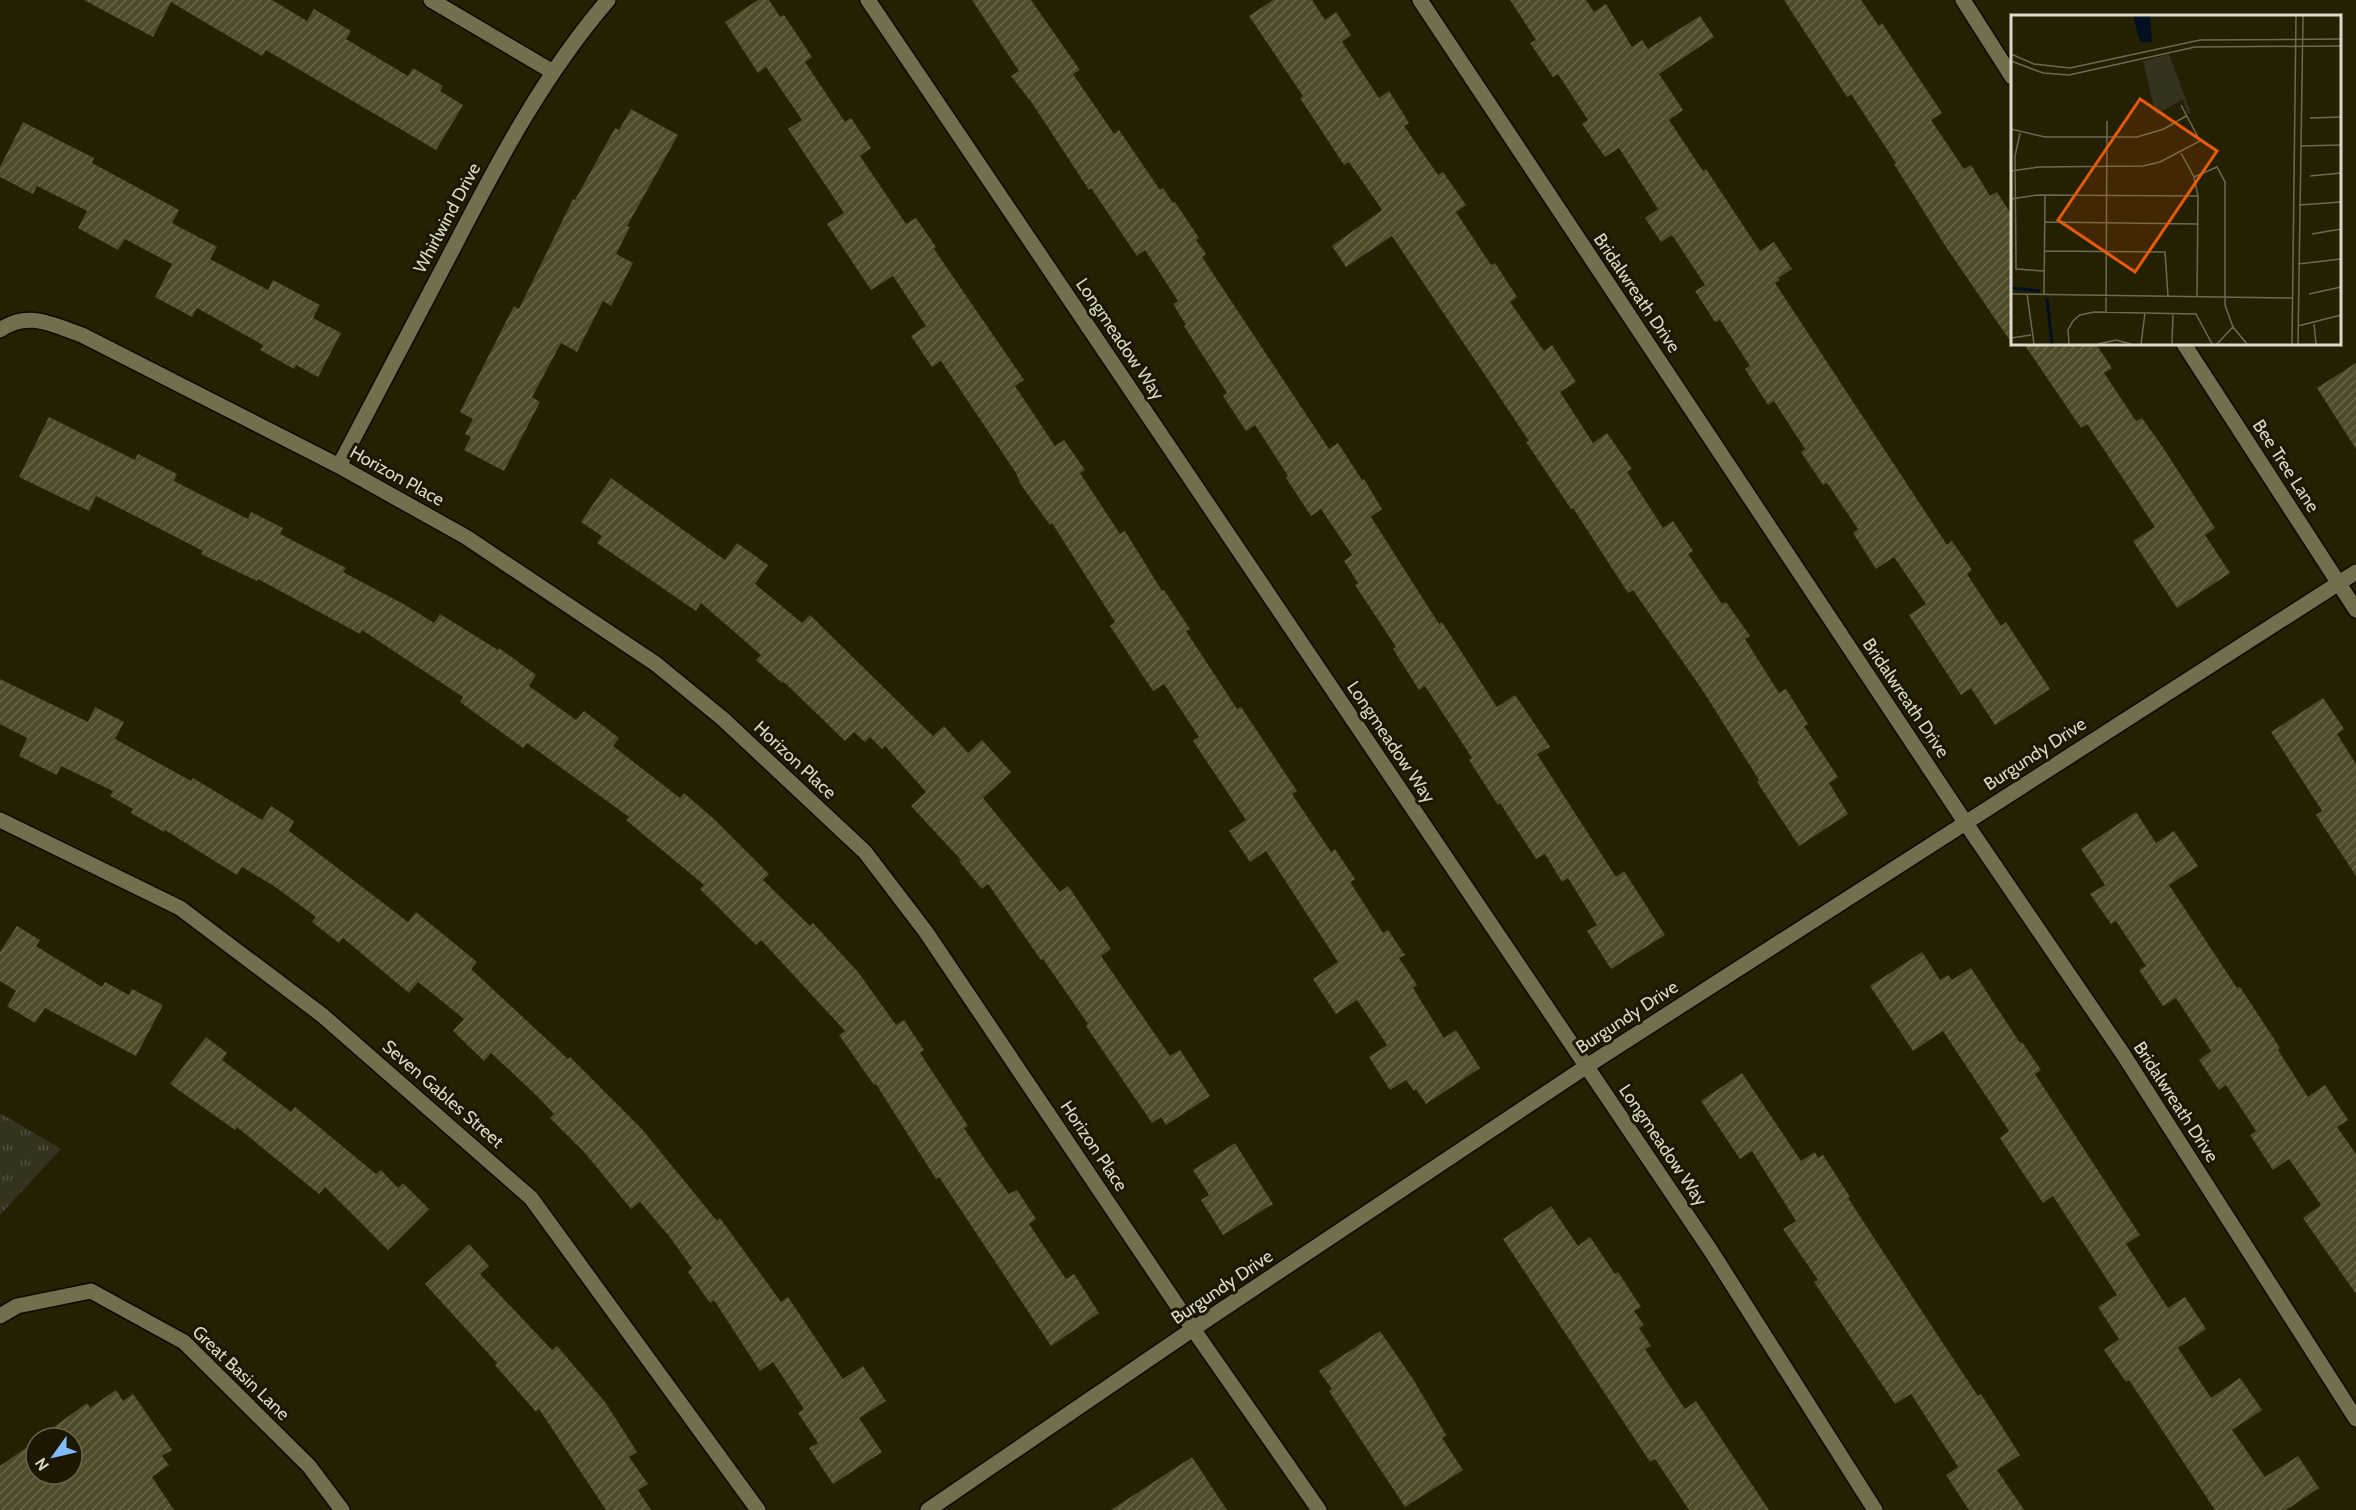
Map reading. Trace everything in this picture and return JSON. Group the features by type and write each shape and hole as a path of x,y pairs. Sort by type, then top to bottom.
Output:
{"street":[{"path":"431,0 553,72"},
{"name":"Whirlwind Drive","path":"339,466 501,156 553,72 585,26 608,0"},
{"name":"Longmeadow Way","path":"868,0 1711,1251 1875,1510"},
{"name":"Bridalwreath Drive","path":"1420,0 1965,822 2123,1054 2356,1419"},
{"path":"1963,0 2011,74"},
{"name":"Horizon Place","path":"1,329 19,320 41,321 82,335 339,466 466,537 656,664 723,719 865,852 926,932 1193,1329 1319,1510"},
{"name":"Bee Tree Lane","path":"2185,345 2356,610"},
{"name":"Burgundy Drive","path":"928,1510 1193,1329 1587,1066 2356,572"},
{"name":"Seven Gables Street","path":"0,820 180,908 322,1015 531,1198 758,1510"},
{"name":"Great Basin Lane","path":"0,1316 17,1306 90,1291 184,1342 309,1466 342,1510"}],"green space":[{"path":"0,1113 61,1149 0,1215"}],"building":[{"path":"84,0 272,0 307,21 314,9 351,31 346,39 408,76 413,68 443,86 440,91 463,105 436,150 266,50 262,56 171,2 153,37"},
{"path":"758,0 769,0 780,17 784,15 812,57 805,62 845,122 851,118 871,148 860,156 906,224 916,218 936,247 934,249 1024,380 1015,386 1055,446 1064,440 1085,470 1080,473 1120,534 1125,531 1162,591 1164,590 1190,629 1186,631 1237,709 1241,707 1297,791 1292,794 1331,852 1335,849 1355,879 1350,882 1383,933 1388,930 1405,955 1399,958 1417,985 1413,988 1444,1038 1456,1030 1480,1068 1426,1104 1416,1089 1414,1091 1406,1080 1390,1090 1369,1057 1387,1045 1357,1000 1336,1014 1313,979 1338,962 1266,851 1250,862 1229,831 1246,820 1193,741 1199,737 1164,684 1153,691 1110,626 1115,622 1052,523 1050,525 1021,485 1016,473 941,361 932,367 911,336 926,326 893,276 871,290 827,224 844,213 788,129 802,120 766,67 758,73 725,22"},
{"path":"972,0 1031,0 1080,70 1073,74 1114,134 1119,130 1160,190 1163,188 1173,203 1175,202 1199,238 1196,240 1206,254 1202,257 1329,449 1338,443 1362,480 1364,479 1382,509 1371,517 1439,624 1442,622 1497,707 1515,695 1550,747 1537,754 1616,877 1624,871 1665,935 1611,969 1587,931 1597,925 1568,878 1562,882 1545,854 1536,859 1469,760 1472,758 1425,686 1419,690 1393,649 1396,647 1355,585 1358,583 1344,561 1352,555 1321,509 1311,516 1255,425 1246,431 1223,396 1227,393 1184,326 1186,325 1173,304 1178,301 1145,250 1137,256 1091,188 1089,190 1032,103 1011,76 1019,71"},
{"path":"1273,0 1312,0 1325,20 1336,12 1351,35 1342,42 1379,98 1389,91 1409,123 1404,126 1438,175 1443,172 1466,205 1456,212 1491,265 1495,263 1517,297 1510,302 1544,351 1552,345 1576,382 1560,392 1593,443 1607,433 1632,469 1627,472 1663,528 1673,521 1693,551 1688,554 1722,604 1726,602 1750,636 1745,639 1779,693 1786,689 1808,724 1804,726 1838,777 1829,783 1848,814 1799,846 1757,782 1759,780 1703,691 1633,590 1628,593 1573,508 1571,509 1526,442 1529,441 1392,236 1346,267 1332,246 1382,210 1349,162 1344,165 1300,98 1303,96 1249,16"},
{"path":"1510,0 1586,0 1594,12 1606,4 1632,47 1642,40 1648,49 1700,16 1714,37 1659,74 1683,110 1669,120 1703,171 1706,169 1760,251 1774,242 1792,269 1778,278 1780,280 1775,283 1947,545 1952,541 1972,570 1967,574 2001,626 2006,622 2050,689 1995,725 1971,688 1961,695 1909,615 1926,604 1894,557 1876,569 1853,533 1858,529 1827,483 1823,485 1801,452 1805,449 1774,401 1768,405 1745,369 1750,366 1720,320 1715,322 1695,291 1705,285 1672,235 1661,242 1645,218 1658,209 1619,148 1605,157 1582,124 1588,120 1558,74 1553,77 1530,43 1536,40"},
{"path":"1784,0 1861,0 1879,26 1882,23 1942,113 1931,120 1964,169 1971,165 1990,196 1997,192 2011,214 2011,342 1946,247 1894,164 1896,163 1851,94 1847,97"},
{"path":"631,109 678,135 627,226 630,227 616,254 633,263 611,306 603,301 577,352 561,343 532,397 540,402 504,471 464,450 471,437 465,434 473,419 460,412 514,306 519,309 573,199 575,200 615,128 619,130"},
{"path":"23,122 94,158 92,163 179,210 172,223 217,247 210,259 268,290 273,280 320,305 313,318 341,333 318,377 296,365 294,369 260,350 263,345 197,308 192,317 155,297 172,264 125,239 118,250 78,228 87,211 37,186 33,194 0,177 0,167"},
{"path":"2025,345 2097,345 2112,368 2104,373 2136,421 2142,418 2215,528 2205,535 2230,573 2177,608 2133,541 2155,527 2087,424 2081,428"},
{"path":"2356,363 2356,449 2317,388"},
{"path":"49,417 135,460 138,454 177,474 174,481 248,519 251,512 283,528 280,534 346,568 343,572 434,623 440,614 498,650 499,648 536,675 529,686 576,720 584,711 619,738 613,746 680,798 684,793 714,819 769,874 763,880 810,926 813,923 858,972 896,1025 904,1020 924,1050 920,1053 968,1126 964,1128 1009,1194 1017,1190 1036,1219 1029,1224 1066,1279 1074,1274 1099,1313 1051,1346 939,1177 936,1179 876,1084 874,1085 839,1035 845,1031 761,940 756,945 700,889 704,885 626,820 629,817 527,743 523,748 460,702 463,697 362,630 360,634 258,579 257,581 201,554 203,551 96,496 89,511 19,477"},
{"path":"611,478 725,560 737,543 768,565 755,584 802,623 810,615 933,736 944,726 968,753 982,740 1011,772 983,798 1060,892 1068,886 1111,949 1101,956 1170,1056 1180,1050 1210,1096 1166,1125 1161,1117 1152,1123 1086,1026 1088,1024 988,884 982,889 959,861 961,860 911,806 926,792 885,746 882,749 870,737 865,742 854,732 845,741 784,682 782,683 756,660 761,655 701,603 696,611 597,543 602,536 581,522"},
{"path":"0,679 88,722 95,707 124,722 115,739 191,781 193,778 262,820 271,806 294,821 289,831 408,922 416,912 477,962 471,969 568,1059 570,1057 641,1128 717,1221 720,1218 781,1302 788,1297 843,1379 863,1366 886,1401 859,1418 882,1452 833,1484 809,1448 818,1443 798,1413 804,1409 773,1362 760,1371 714,1300 710,1303 688,1272 692,1268 640,1202 631,1209 585,1153 550,1118 554,1114 535,1094 491,1053 484,1061 453,1031 464,1019 418,982 409,993 343,938 339,943 312,922 316,917 274,886 242,867 237,875 165,830 164,832 131,813 133,809 110,796 113,791 61,766 57,775 19,756 27,738 0,724"},
{"path":"2323,698 2344,729 2337,734 2356,764 2356,876 2316,815 2322,811 2271,732"},
{"path":"2136,812 2156,843 2174,831 2198,866 2169,885 2280,1048 2278,1050 2308,1097 2325,1085 2348,1120 2337,1127 2356,1154 2356,1294 2303,1218 2321,1205 2289,1159 2273,1170 2250,1135 2256,1131 2226,1085 2219,1090 2199,1060 2211,1051 2176,998 2163,1006 2139,970 2146,966 2116,921 2111,924 2090,894 2105,885 2081,849"},
{"path":"17,926 40,940 36,946 102,987 105,982 129,995 132,989 163,1005 136,1056 45,1008 35,1023 7,1006 16,991 0,981 0,952"},
{"path":"1922,952 1940,980 1948,975 1952,980 1971,968 2020,1043 2022,1042 2041,1070 2035,1074 2140,1235 2126,1244 2168,1308 2185,1297 2206,1329 2178,1348 2211,1398 2240,1378 2262,1410 2232,1430 2265,1477 2298,1456 2319,1488 2286,1510 2215,1510 2129,1380 2126,1382 2104,1350 2119,1339 2098,1307 2117,1295 2053,1196 2043,1203 2000,1138 2009,1131 1943,1031 1913,1051 1870,986"},
{"path":"206,1037 227,1053 222,1060 291,1112 295,1107 376,1174 381,1170 398,1188 403,1183 429,1209 388,1250 325,1187 319,1194 237,1127 235,1130 170,1084"},
{"path":"1742,1073 1801,1161 1815,1152 1818,1158 1823,1155 1850,1197 1848,1198 1923,1313 1978,1396 1981,1394 2020,1455 1997,1470 2024,1510 1969,1510 1946,1475 1958,1467 1911,1394 1895,1404 1814,1282 1818,1280 1783,1229 1796,1221 1752,1151 1740,1159 1701,1101"},
{"path":"1235,1143 1273,1204 1223,1235 1201,1200 1209,1195 1193,1170"},
{"path":"1551,1206 1578,1246 1590,1237 1615,1274 1618,1272 1641,1307 1634,1311 1644,1325 1639,1328 1651,1346 1645,1349 1685,1409 1696,1401 1769,1510 1689,1510 1655,1459 1650,1462 1503,1239"},
{"path":"469,1244 489,1266 480,1274 552,1350 557,1346 605,1402 637,1452 629,1457 648,1484 638,1490 651,1510 606,1510 539,1409 536,1412 495,1365 497,1363 425,1284"},
{"path":"1380,1331 1413,1379 1446,1435 1442,1438 1463,1470 1405,1507 1329,1391 1332,1389 1319,1371"},
{"path":"116,1390 123,1401 133,1394 172,1450 162,1456 169,1465 152,1477 174,1510 0,1510 0,1466 24,1449 24,1486 84,1486 84,1426 55,1426 87,1403 90,1408"},
{"path":"1192,1457 1227,1510 1111,1510"}]}
